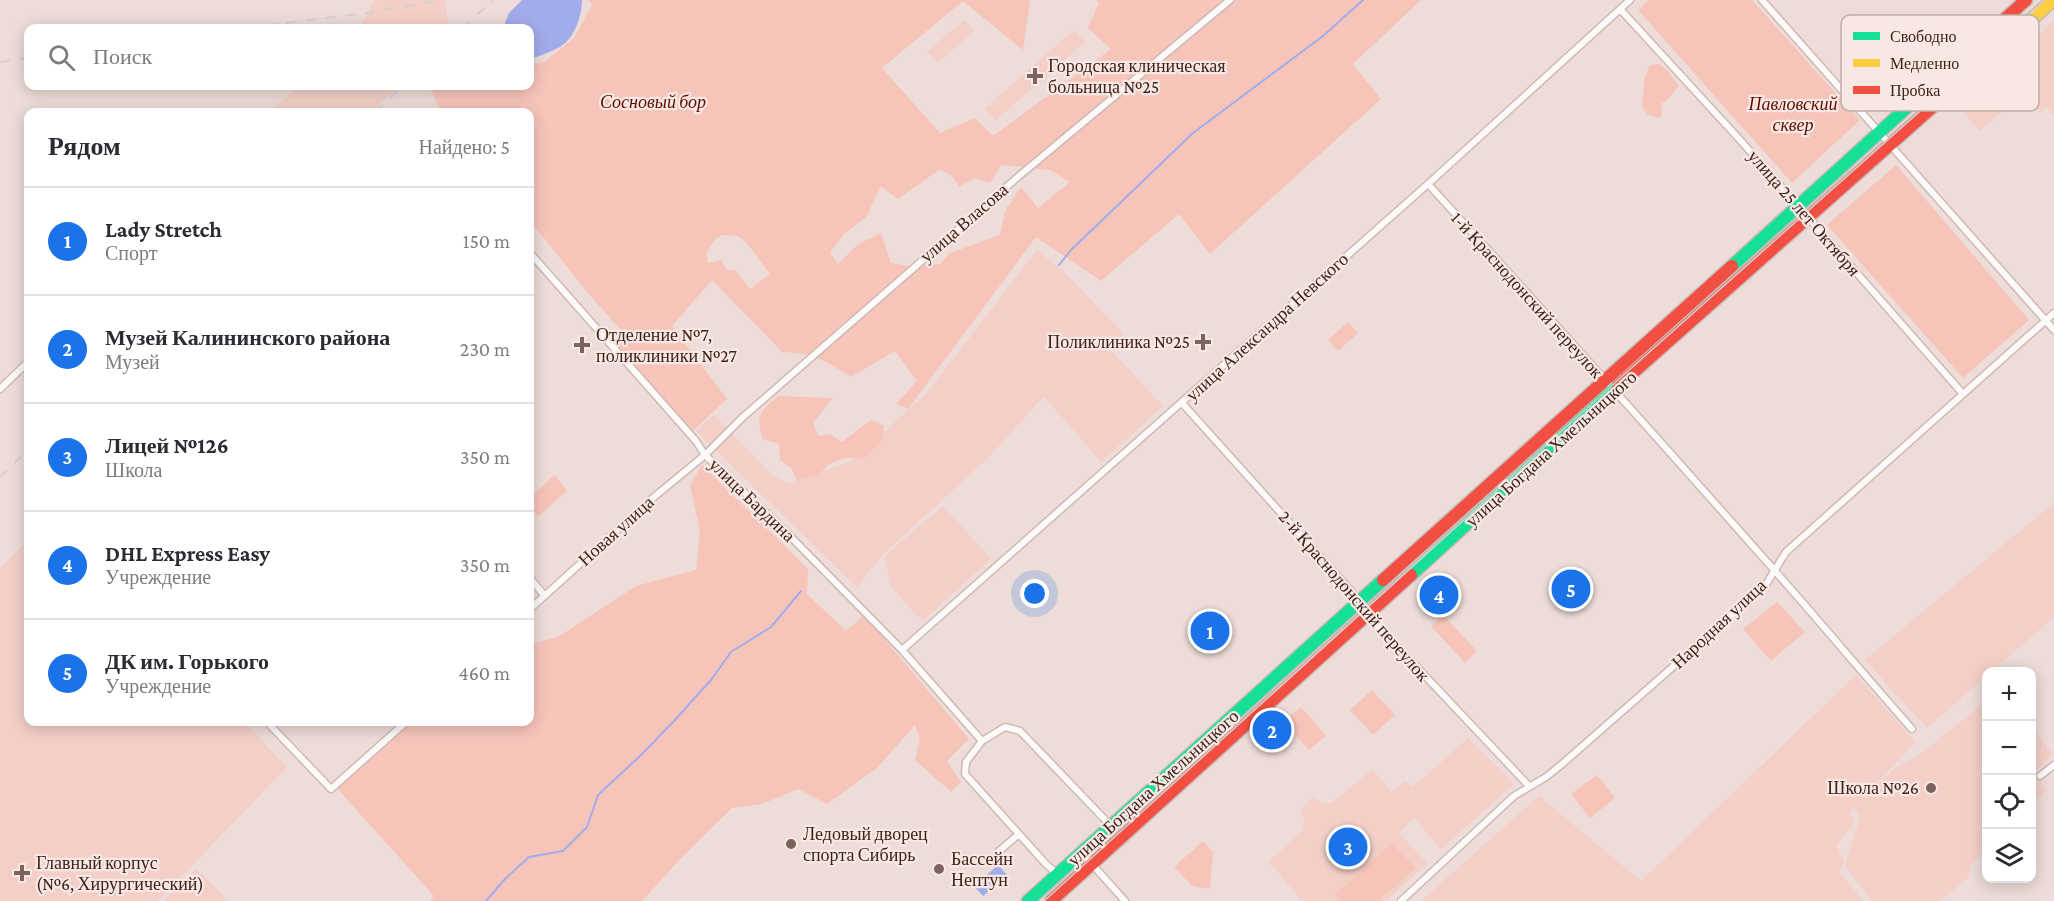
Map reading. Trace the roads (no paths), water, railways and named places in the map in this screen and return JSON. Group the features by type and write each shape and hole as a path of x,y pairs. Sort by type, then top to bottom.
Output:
{"highway":[{"name":"улица Богдана Хмельницкого","path":"2009,15 2026,0"},
{"name":"улица Богдана Хмельницкого","path":"2036,15 2053,0"},
{"name":"улица Богдана Хмельницкого","path":"1028,901 1901,111"},
{"name":"улица Богдана Хмельницкого","path":"1051,901 1614,391 1927,111"}],"street":[{"name":"улица Власова","path":"705,454 743,417 1019,176 1230,0"},
{"name":"улица Александра Невского","path":"902,651 1428,184 1630,0"},
{"path":"1762,0 1841,88"},
{"name":"улица 25 лет Октября","path":"1620,9 1693,88 1963,393"},
{"path":"1861,111 2054,330"},
{"name":"1-й Краснодонский переулок","path":"1428,184 1549,316 1912,729"},
{"name":"улица Бардина","path":"534,259 705,454 786,532 902,651 982,741"},
{"name":"Народная улица","path":"1401,901 1514,796 1561,765 1765,586 1786,552 2054,313"},
{"path":"0,389 24,366"},
{"name":"2-й Краснодонский переулок","path":"1182,403 1455,711 1529,786"},
{"name":"Новая улица","path":"534,605 705,454"},
{"path":"534,583 544,595"},
{"path":"271,726 331,789 402,726"},
{"path":"1058,875 965,774 966,762 982,741 1005,727 1020,730 1111,826"},
{"path":"2040,776 2054,765"},
{"path":"998,852 1019,834"},
{"path":"1082,853 1125,901"}],"water":[{"path":"522,0 582,0 578,21 565,44 534,57 534,24 505,24 509,13"},
{"path":"998,865 1007,875 983,896 974,886"}],"waterway":[{"path":"1059,265 1071,250 1193,133 1323,36 1363,0"},
{"path":"486,901 529,857 563,851 587,827 598,795 673,722 711,680 731,652 771,627 801,591"}],"tram line":[{"path":"2028,15 2045,0"},
{"path":"1044,901 1618,380 1920,111"}],"railway":[{"path":"278,24 374,12 438,0"},
{"path":"466,24 493,0"},
{"path":"0,62 24,59"},
{"path":"379,108 399,90"},
{"path":"0,477 24,454"}],"place":[{"name":"Городская клиническая больница №25","path":"1035,76"},
{"name":"Поликлиника №25","path":"1203,342"},
{"name":"Отделение №7, поликлиники №27","path":"582,345"},
{"name":"ДК им. Горького","path":"1571,589"},
{"name":"DHL Express Easy","path":"1439,595"},
{"name":"Lady Stretch","path":"1210,631"},
{"name":"Музей Калининского района","path":"1272,730"},
{"name":"Школа №26","path":"1931,788"},
{"name":"Ледовый дворец спорта Сибирь","path":"791,844"},
{"name":"Лицей №126","path":"1348,847"},
{"name":"Бассейн Нептун","path":"939,869"},
{"name":"Главный корпус (№6, Хирургический)","path":"22,873"}],"park label":[{"name":"Сосновый бор","path":"653,102"},
{"name":"Павловский сквер","path":"1793,114"}]}
